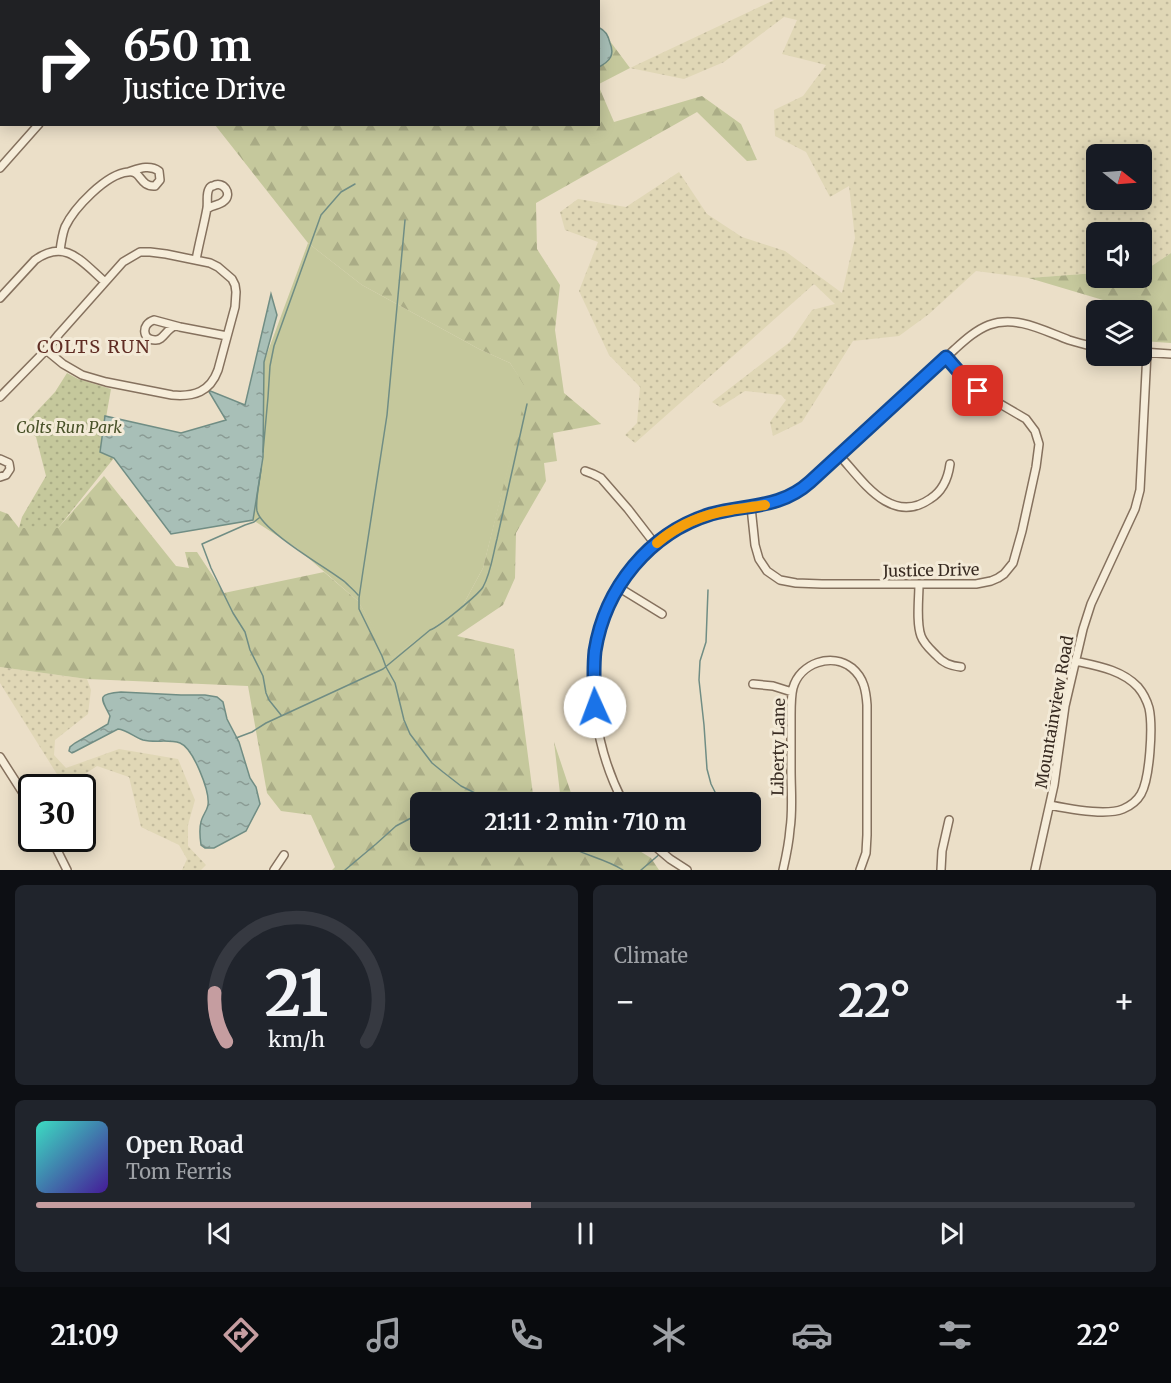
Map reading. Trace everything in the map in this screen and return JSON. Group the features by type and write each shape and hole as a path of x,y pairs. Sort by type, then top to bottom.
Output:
{"street":[{"path":"0,168 37,126"},
{"path":"60,251 65,227 78,208 102,184 115,176 128,172"},
{"path":"196,260 207,209"},
{"path":"0,297 35,260 49,252 60,251 76,256 105,282"},
{"path":"0,397 46,350 123,262 140,252 196,260 218,267 235,285 236,300 233,315 218,370 212,383 203,391 185,396 164,394 90,378 69,368 46,350"},
{"path":"618,792 609,772 598,727 594,661 599,634 618,587 631,568 655,544 673,531 700,518 778,501 795,494 946,357 979,330 1008,322 1029,325 1086,345"},
{"path":"175,326 227,336"},
{"path":"1152,353 1171,354"},
{"name":"Justice Drive","path":"751,507 759,559 767,571 780,580 804,583 984,583 1004,574 1013,563 1018,548 1039,444 1035,430 1026,419 978,391 946,357"},
{"name":"Mountainview Road","path":"1035,870 1059,757 1065,706 1083,629 1091,604 1135,509 1140,490 1144,366"},
{"path":"839,455 878,497 891,504 906,507 920,505 937,494 945,484 950,464"},
{"path":"0,459 9,463 10,469 6,475 0,477"},
{"path":"585,471 601,478 655,544"},
{"path":"919,584 919,626 923,639 930,650 944,663 961,667"},
{"path":"618,587 662,614"},
{"name":"Liberty Lane","path":"783,870 791,821 792,692 801,672 822,661 846,664 862,681 865,689 867,835 866,853 860,870"},
{"path":"1050,805 1084,811 1120,810 1137,800 1146,780 1150,719 1148,704 1142,692 1132,682 1115,672 1076,661"},
{"path":"753,684 778,687 792,692"},
{"path":"0,757 18,785"},
{"path":"941,870 942,851 949,820"},
{"path":"58,852 67,870"},
{"path":"662,852 687,870"},
{"path":"274,870 284,855"}],"shaded area":[{"path":"774,0 1171,0 1171,253 1152,266 1152,222 1086,222 1086,274 1029,278 976,271 929,314 899,336 853,341 802,422 773,436 770,422 786,400 781,395 745,391 720,407 712,402 790,342 812,310 835,304 814,284 635,443 625,435 637,423 640,387 609,355 579,291 598,242 565,230 560,212 578,199 626,207 679,172 707,214 742,237 785,251 842,293 855,238 849,186 830,197 806,152 775,136 774,110 803,96 826,65 782,54 797,20 784,17 724,62 684,79 630,68"},
{"path":"0,667 87,679 91,690 88,714 55,740 54,755 66,768 119,749 178,759 195,800 188,825 188,846 206,865 201,870 182,870 187,859 179,845 141,827 129,777 97,766 85,774 57,774 0,683"}],"green space":[{"path":"600,28 630,68 600,83"},
{"path":"600,89 614,122 702,96 741,124 757,160 747,161 697,112 536,203 537,249 560,285 555,330 564,393 601,424 553,433 557,461 544,463 546,481 516,533 515,578 503,605 457,636 514,649 533,792 410,792 410,852 641,852 651,858 659,870 332,870 335,867 311,815 281,811 267,793 248,686 87,679 0,667 0,511 8,514 19,528 58,528 104,476 176,566 189,568 185,552 197,552 224,593 324,572 358,601 392,658 462,607 483,568 527,390 510,363 479,349 362,285 308,243 216,126 600,126"},
{"path":"308,243 362,285 479,349 510,363 528,390 483,568 462,607 391,659 358,601 298,549 253,520 263,457 264,362"},
{"path":"1171,253 1171,343 1152,342 1152,300 1103,300 1029,278 1086,274 1086,288 1152,288 1152,266"},
{"name":"Colts Run Park","path":"67,373 78,379 111,389 100,452 114,458 58,528 19,528 22,517 46,476 36,437 24,425 55,392"},
{"path":"554,742 571,792 560,792"}],"water":[{"path":"600,28 607,35 612,51 606,62 600,66"},
{"path":"271,294 277,315 264,362 263,457 253,520 171,534 114,458 100,452 105,416 181,433 226,420 208,390 245,405"},
{"path":"121,692 205,695 217,697 223,702 227,719 239,742 250,778 256,787 260,804 246,831 214,848 205,848 201,845 200,825 207,809 208,799 195,761 180,743 143,740 118,729 72,753 69,751 75,743 108,724 110,716 103,698 107,694"}],"waterway":[{"path":"263,452 270,366 274,346 321,215 341,192 355,184"},
{"path":"405,220 387,415 359,609 395,683 404,720 410,734 432,763 461,786 473,792"},
{"path":"236,738 383,669 480,591 486,582 492,563 527,404"},
{"path":"261,469 257,496 257,511 261,519 282,539 345,582 358,595"},
{"path":"259,518 202,544 211,568 245,632 250,650 263,676 269,700 281,715"},
{"path":"708,590 706,642 700,661 699,680 707,769 715,792"},
{"path":"345,870 396,826 410,819"},
{"path":"580,852 623,870"},
{"path":"641,870 661,853"}],"slow traffic":[{"path":"657,543 673,531 700,518 730,510 765,505"}],"district":[{"name":"COLTS RUN","path":"94,347"}],"route":[{"path":"595,707 594,661 604,616 620,583 631,568 655,544 673,531 700,518 768,504 795,494 946,357 978,391"}]}
